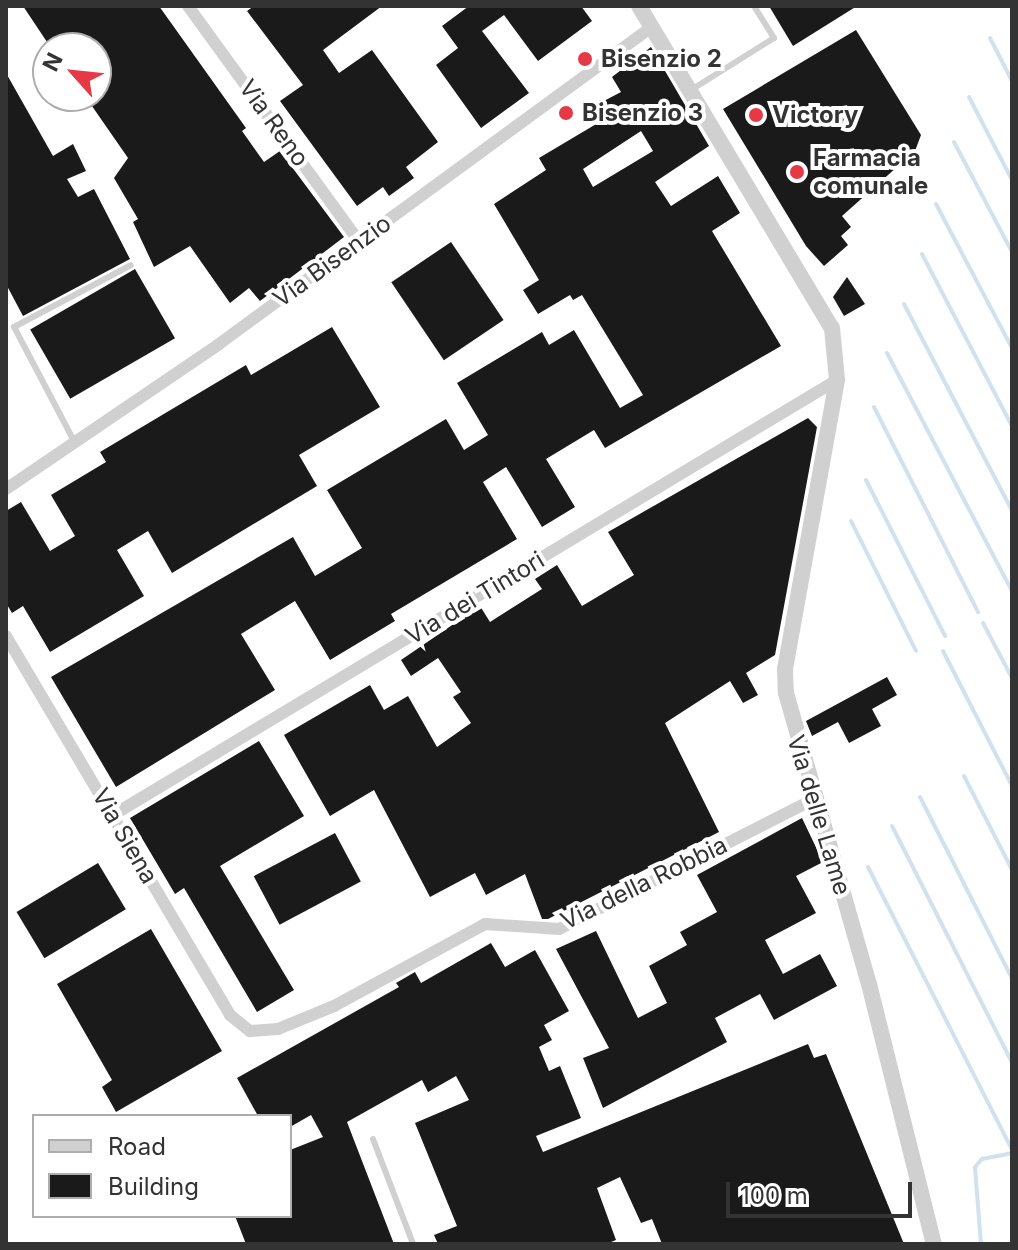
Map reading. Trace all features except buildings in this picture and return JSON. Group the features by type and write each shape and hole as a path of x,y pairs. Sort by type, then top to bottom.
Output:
{"street":[{"name":"Via Reno","path":"188,6 359,241"},
{"name":"Via delle Lame","path":"639,6 827,318 837,380 785,669 791,726 869,984 934,1244"},
{"name":"Via Bisenzio","path":"6,488 75,443 359,241 653,26"},
{"name":"Via dei Tintori","path":"113,815 837,380"},
{"name":"Via Siena","path":"6,636 230,1015 250,1031"},
{"name":"Via della Robbia","path":"250,1031 278,1029 334,1006 485,924 559,929 814,799"}],"lane":[{"path":"691,90 774,38 754,6"},
{"path":"75,443 14,327 131,265"},
{"path":"373,1139 413,1244"}],"waterway":[{"path":"990,38 1012,81"},
{"path":"969,97 1012,180"},
{"path":"954,142 1012,252"},
{"path":"936,204 1012,348"},
{"path":"922,254 1012,426"},
{"path":"904,304 1012,511"},
{"path":"887,353 1012,591"},
{"path":"874,407 978,612"},
{"path":"866,480 945,636"},
{"path":"851,521 916,651"},
{"path":"983,623 1012,678"},
{"path":"943,651 1012,786"},
{"path":"964,776 1012,870"},
{"path":"920,797 1012,978"},
{"path":"892,826 1012,1063"},
{"path":"868,867 1012,1150"},
{"path":"981,1244 975,1167 982,1159 1012,1153"}],"place":[{"name":"Bisenzio 2","path":"585,59"},
{"name":"Bisenzio 3","path":"566,113"},
{"name":"Victory","path":"756,115"},
{"name":"Farmacia comunale","path":"797,172"}]}
